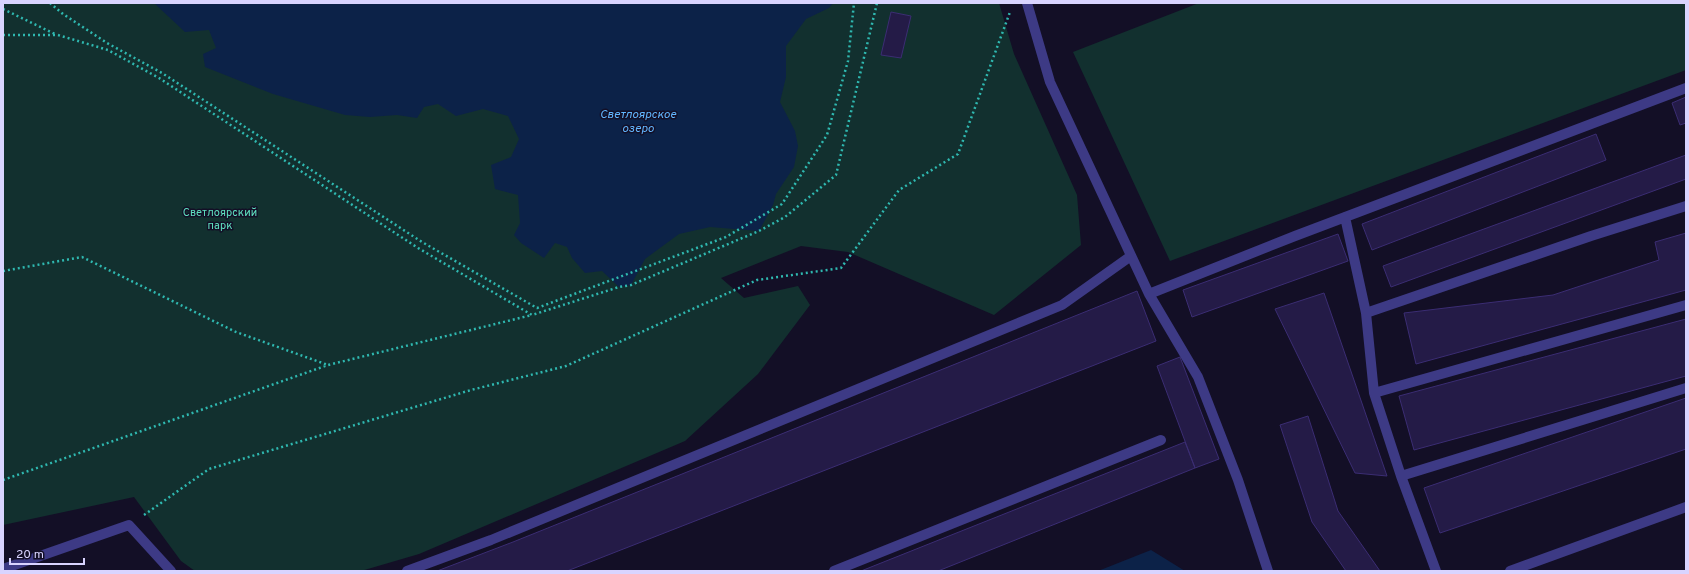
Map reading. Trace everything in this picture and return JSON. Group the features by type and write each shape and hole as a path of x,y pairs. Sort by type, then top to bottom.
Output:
{"lane":[{"path":"1027,3 1050,82 1149,294 1198,377 1238,480 1268,571"},
{"path":"1149,294 1345,217 1686,88"},
{"path":"1366,313 1591,236 1686,206"},
{"path":"1345,217 1366,313 1374,393 1401,476 1436,571"},
{"path":"407,571 491,540 1062,305 1131,256"},
{"path":"1374,393 1686,305"},
{"path":"1401,476 1686,388"},
{"path":"834,571 1161,440"},
{"path":"1510,571 1686,507"},
{"path":"3,569 129,526 171,571"}],"path":[{"path":"50,3 63,14 107,43 162,73 422,242 537,308 726,237 782,204 827,135 848,61 854,3"},
{"path":"3,480 328,365 532,315 619,287 632,285 759,231 785,217 836,175 877,3"},
{"path":"3,8 58,35 108,50 159,78 418,248 532,315"},
{"path":"129,526 209,469 471,390 566,366 757,280 841,268 899,190 958,154 1011,10"},
{"path":"3,35 58,35"},
{"path":"3,271 82,257 236,332 328,365"}],"green space":[{"name":"Светлоярский парк","path":"3,3 999,3 1014,54 1077,195 1081,245 994,315 848,252 801,246 721,278 744,298 798,286 810,305 758,374 685,441 419,554 361,571 195,571 181,561 134,497 3,525"},
{"path":"1199,3 1686,3 1686,70 1170,261 1073,52"}],"water":[{"name":"Светлоярское озеро","path":"154,3 833,3 829,8 806,19 786,46 786,77 780,102 795,131 798,146 794,167 776,194 773,205 759,231 710,227 679,234 645,259 631,285 619,287 602,271 585,273 572,258 567,247 555,243 544,258 521,243 514,235 520,223 518,195 495,189 491,165 511,157 519,139 508,116 483,109 456,116 438,104 424,107 417,118 397,115 370,117 345,115 273,94 205,67 203,54 216,48 209,30 185,32"},
{"path":"1151,550 1185,571 1098,571"}],"building":[{"path":"891,12 911,16 901,58 881,55"},
{"path":"1686,97 1686,123 1680,125 1672,103"},
{"path":"1596,134 1606,160 1372,250 1362,224"},
{"path":"1686,155 1686,179 1391,287 1383,266"},
{"path":"1686,233 1686,290 1416,364 1404,313 1553,295 1659,260 1655,242"},
{"path":"1338,234 1348,261 1192,317 1183,290"},
{"path":"1137,291 1156,341 567,571 437,571 513,542"},
{"path":"1324,293 1387,476 1355,473 1275,309"},
{"path":"1686,319 1686,376 1414,450 1399,396"},
{"path":"1180,357 1219,459 1195,468 1157,366"},
{"path":"1686,398 1686,449 1440,533 1424,488"},
{"path":"1308,416 1338,511 1380,571 1346,571 1312,522 1280,425"},
{"path":"1185,442 1195,468 938,571 861,571"}]}
